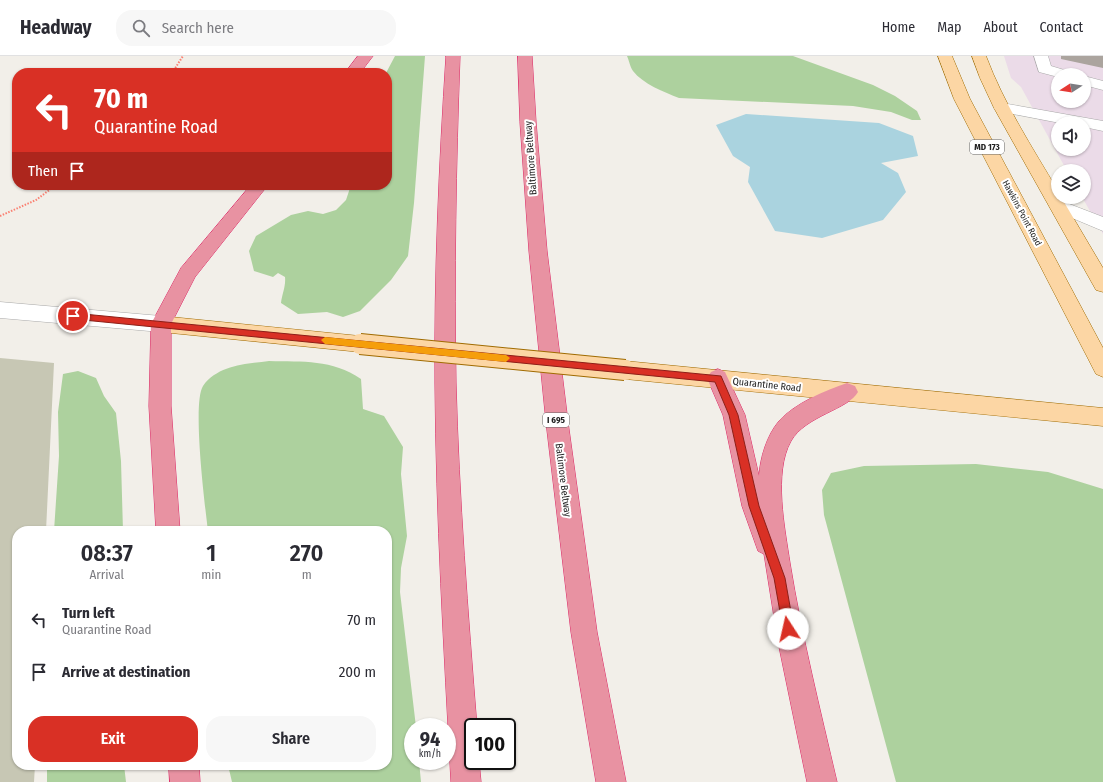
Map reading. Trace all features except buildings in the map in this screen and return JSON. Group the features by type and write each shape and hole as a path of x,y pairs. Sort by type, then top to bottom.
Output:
{"highway":[{"path":"356,68 366,56"},
{"path":"453,56 445,253 447,431 457,649 466,782"},
{"name":"Baltimore Beltway","path":"525,56 528,122 538,251 557,422 584,632 611,782"},
{"path":"168,526 160,406 161,324 188,273 256,190"},
{"path":"718,378 734,415 754,506 780,578"},
{"path":"822,782 788,629 773,526 772,469 776,448 783,433 806,413 847,392"},
{"path":"184,770 185,782"}],"main road":[{"name":"Hawkins Point Road","path":"945,56 962,99 1103,368"},
{"name":"MD 173","path":"979,56 987,78 1002,108 1103,285"},
{"name":"Quarantine Road","path":"161,324 1103,417"}],"street":[{"path":"1041,56 1044,69 1051,71"},
{"path":"1091,82 1103,86"},
{"path":"1002,108 1103,126"},
{"path":"1059,206 1090,218 1103,225"},
{"name":"Quarantine Road","path":"0,310 161,324"}],"path":[{"path":"175,68 183,56"},
{"path":"0,216 36,200 49,190"}],"shaded area":[{"path":"1004,56 1103,56 1103,234 1086,204 1091,204 1091,164 1063,164 1059,156 1091,156 1091,116 1051,116 1051,142 1021,87 1011,78"},
{"path":"0,358 54,363 46,526 12,526 12,770 35,770 34,782 0,782"}],"green space":[{"path":"395,56 425,56 414,203 408,256 391,280 360,311 343,317 327,312 298,314 281,303 285,277 278,273 273,277 254,271 249,251 256,236 291,215 308,211 323,214 336,210 346,200 349,190 392,190 392,68 389,68"},
{"path":"627,56 793,56 873,85 895,96 917,111 921,120 912,120 891,112 853,106 679,98 654,87 637,76 631,68"},
{"path":"269,361 305,362 328,365 350,373 361,379 363,409 384,416 403,447 401,474 407,536 401,568 400,592 415,718 404,718 404,770 420,770 421,782 232,782 229,770 392,770 392,526 207,526 200,456 200,396 203,386 209,379 224,370"},
{"path":"78,371 96,378 104,396 116,413 121,461 123,526 54,526 59,456 58,412 63,374"},
{"path":"976,464 1048,472 1103,489 1103,782 896,782 824,515 822,490 831,473 864,466"},
{"path":"47,770 125,770 126,782 47,782"}],"water":[{"path":"746,114 879,123 913,136 918,156 881,163 898,173 906,192 883,220 822,238 775,231 748,182 750,167 733,156 716,125"}],"slow traffic":[{"path":"325,340 506,358"}],"route":[{"path":"73,316 718,378 734,415 754,506 780,578 788,629"}]}
